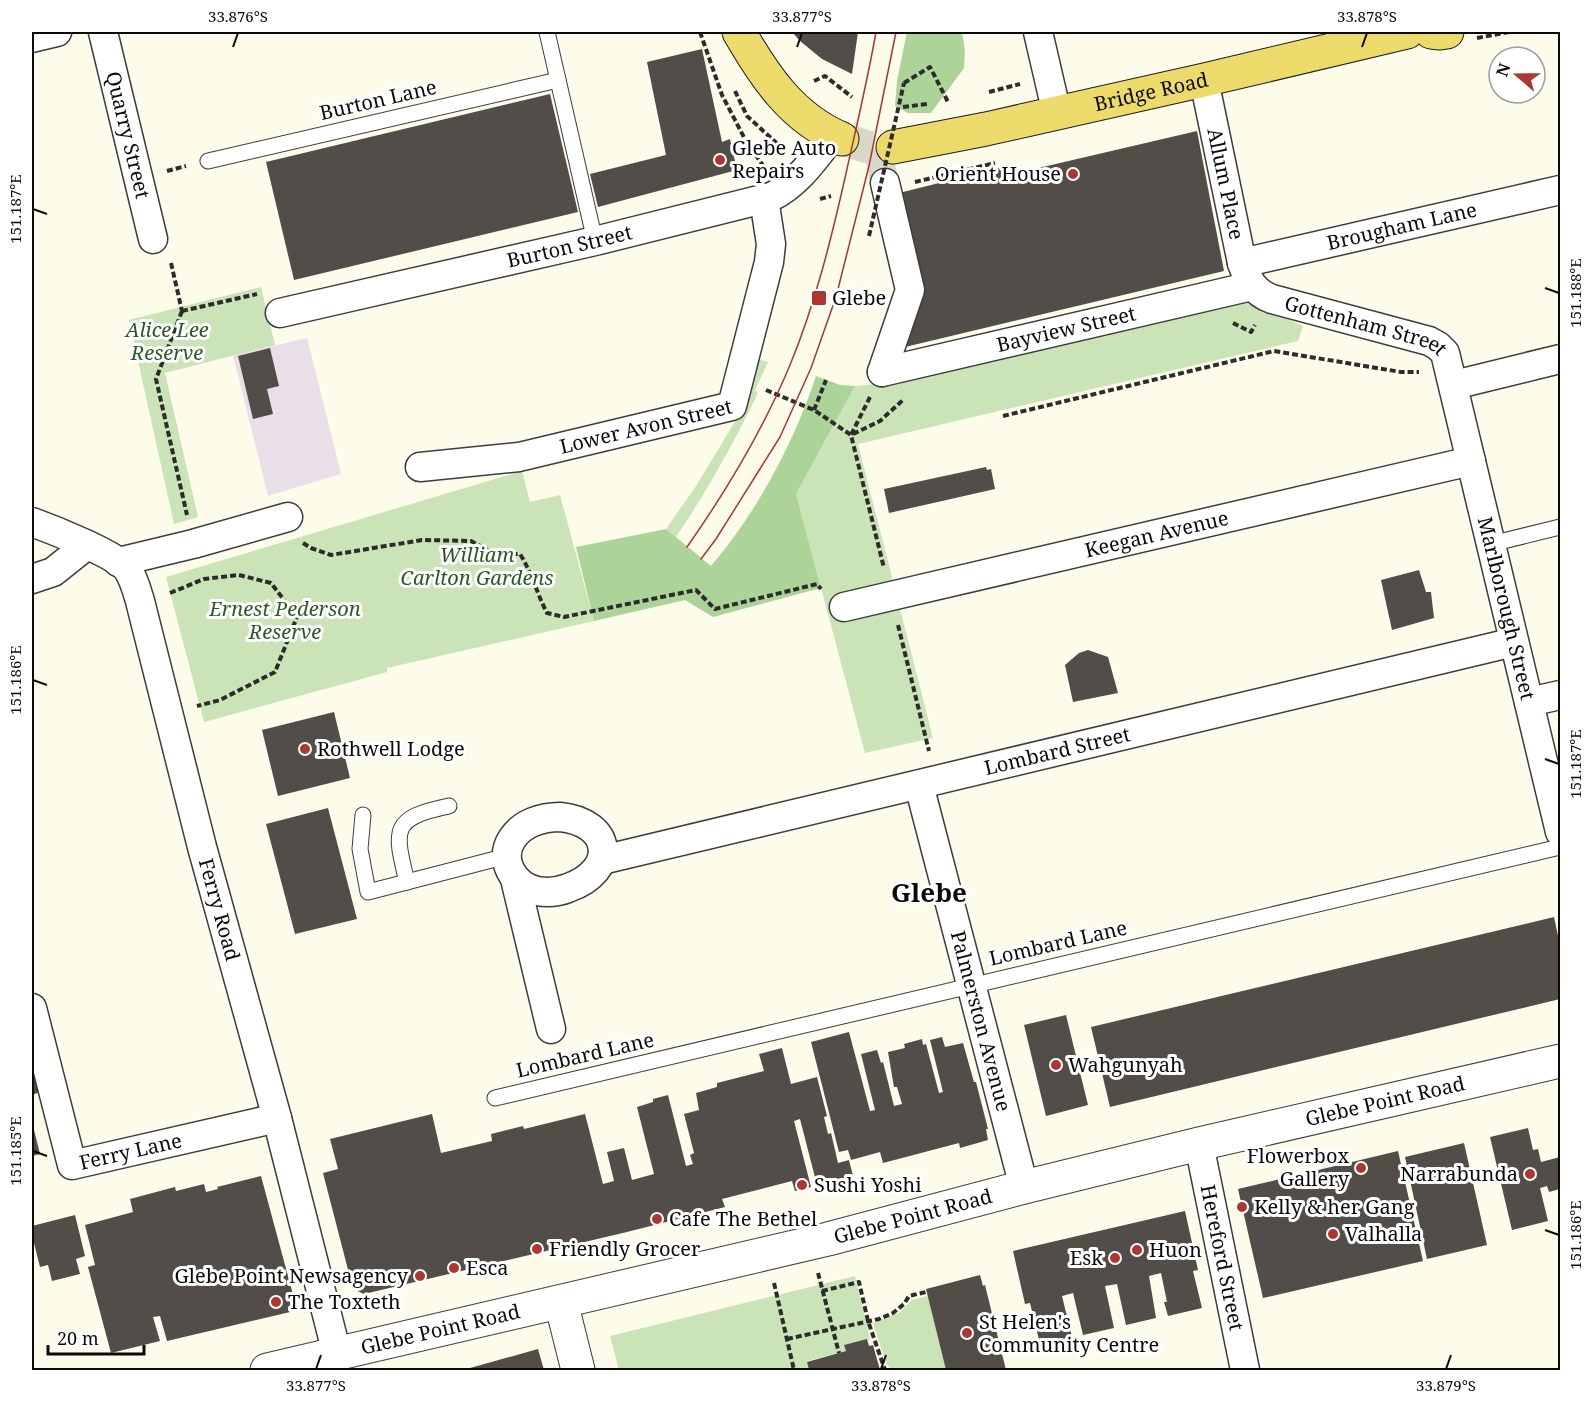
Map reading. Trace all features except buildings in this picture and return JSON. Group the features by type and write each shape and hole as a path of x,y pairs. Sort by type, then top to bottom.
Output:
{"main road":[{"path":"739,32 777,91 809,121 838,137"},
{"name":"Bridge Road","path":"894,147 1057,114 1407,32"},
{"path":"1431,32 1447,32"}],"street":[{"path":"32,38 57,32"},
{"name":"Quarry Street","path":"103,32 153,238"},
{"path":"1038,32 1057,114"},
{"name":"Allum Place","path":"1204,81 1247,274"},
{"name":"Burton Street","path":"280,314 764,199 783,191 838,137"},
{"name":"Bayview Street","path":"885,183 910,290 882,372 1247,274"},
{"name":"Brougham Lane","path":"1247,274 1560,189"},
{"name":"Lower Avon Street","path":"420,467 519,457 732,406 769,262 771,244 764,199"},
{"name":"Gottenham Street","path":"1247,274 1257,291 1272,299 1435,343 1445,353 1454,385 1560,359"},
{"name":"Marlborough Street","path":"1454,385 1470,461 1560,832"},
{"name":"Keegan Avenue","path":"844,607 1470,461"},
{"path":"118,562 194,544 288,517"},
{"name":"Ferry Road","path":"32,522 87,545 118,562 128,570 140,601 202,847 277,1118 337,1354"},
{"path":"32,579 53,572 87,545"},
{"name":"Lombard Street","path":"602,860 1514,642"},
{"path":"1529,702 1560,695"},
{"name":"Palmerston Avenue","path":"919,785 1024,1187"},
{"path":"511,868 529,889 547,893 556,892 588,878 602,860 603,846 594,832 583,823 560,817 543,818 520,829 511,840 511,868 551,1029"},
{"name":"Ferry Lane","path":"32,1008 72,1165 277,1118"},
{"name":"Glebe Point Road","path":"267,1371 828,1239 1199,1144 1560,1061"},
{"name":"Hereford Street","path":"1199,1144 1245,1371"},
{"path":"561,1302 579,1371"}],"lane":[{"path":"547,32 595,241"},
{"name":"Burton Lane","path":"207,161 558,80"},
{"path":"1491,544 1560,527"},
{"path":"407,882 399,844 404,825 415,814 449,806"},
{"path":"363,815 360,849 368,892 407,882 511,868"},
{"name":"Lombard Lane","path":"495,1098 1560,847"}],"path":[{"path":"700,32 722,95 748,145"},
{"path":"869,236 904,83 930,67 948,102 958,99"},
{"path":"825,76 852,97"},
{"path":"980,94 1048,77"},
{"path":"140,177 207,161"},
{"path":"153,238 167,245 182,311 156,380 194,544"},
{"path":"182,311 262,293 280,314"},
{"path":"1003,416 1274,351 1415,373"},
{"path":"814,410 826,380"},
{"path":"288,517 290,534 311,548 331,555 422,540 471,541 497,555 520,554 529,568 537,594 547,613 564,617 696,590 715,609 817,584 835,609 844,607"},
{"path":"171,593 204,579 239,575 271,583 297,617 274,672 220,700 200,705"},
{"path":"838,1353 822,1290 859,1282 868,1321 885,1371"},
{"path":"787,1339 868,1321 893,1313 904,1304 909,1296 927,1292"},
{"path":"777,1295 794,1371"}],"shaded area":[{"path":"307,338 341,474 268,496 233,355"}],"green space":[{"path":"907,32 962,32 965,51 964,68 931,113 908,113 895,106 897,81"},
{"name":"Alice Lee Reserve","path":"261,287 275,345 165,373 198,517 174,524 129,320"},
{"path":"1249,302 1303,326 1298,341 858,444 933,738 865,753 796,494 855,386 887,383"},
{"path":"758,359 768,362 755,390 758,393 720,466 676,537 666,529 696,486 739,415"},
{"path":"816,376 840,385 855,386 796,494 821,588 713,617 685,600 594,621 576,547 666,529 711,566 759,500 797,426"},
{"path":"522,471 530,502 560,495 594,621 387,668 387,672 204,722 166,577"},
{"path":"855,1276 870,1339 845,1345 846,1351 807,1361 809,1370 619,1370 610,1336"},
{"path":"928,1296 946,1370 891,1370 886,1363 873,1323 899,1313 912,1300"}],"tunnel":[{"path":"842,139 868,147 893,147"},
{"path":"877,148 885,183"}],"tram line":[{"path":"687,547 730,482 756,436 799,341 823,269 876,32"},
{"path":"701,559 780,437 811,368 836,297 869,166 896,32"}],"place":[{"name":"Glebe Auto Repairs","path":"720,160"},
{"name":"Orient House","path":"1073,174"},
{"name":"Glebe","path":"819,298"},
{"name":"Rothwell Lodge","path":"305,749"},
{"name":"Wahgunyah","path":"1056,1065"},
{"name":"Flowerbox Gallery","path":"1361,1168"},
{"name":"Narrabunda","path":"1530,1174"},
{"name":"Sushi Yoshi","path":"802,1185"},
{"name":"Kelly & her Gang","path":"1242,1207"},
{"name":"Cafe The Bethel","path":"657,1219"},
{"name":"Valhalla","path":"1333,1234"},
{"name":"Friendly Grocer","path":"537,1249"},
{"name":"Huon","path":"1137,1250"},
{"name":"Esk","path":"1115,1258"},
{"name":"Esca","path":"454,1268"},
{"name":"Glebe Point Newsagency","path":"420,1276"},
{"name":"The Toxteth","path":"276,1302"},
{"name":"St Helen's Community Centre","path":"967,1333"}],"district":[{"name":"Glebe","path":"929,893"}],"park label":[{"name":"William Carlton Gardens","path":"477,566"},
{"name":"Ernest Pederson Reserve","path":"285,620"}]}
